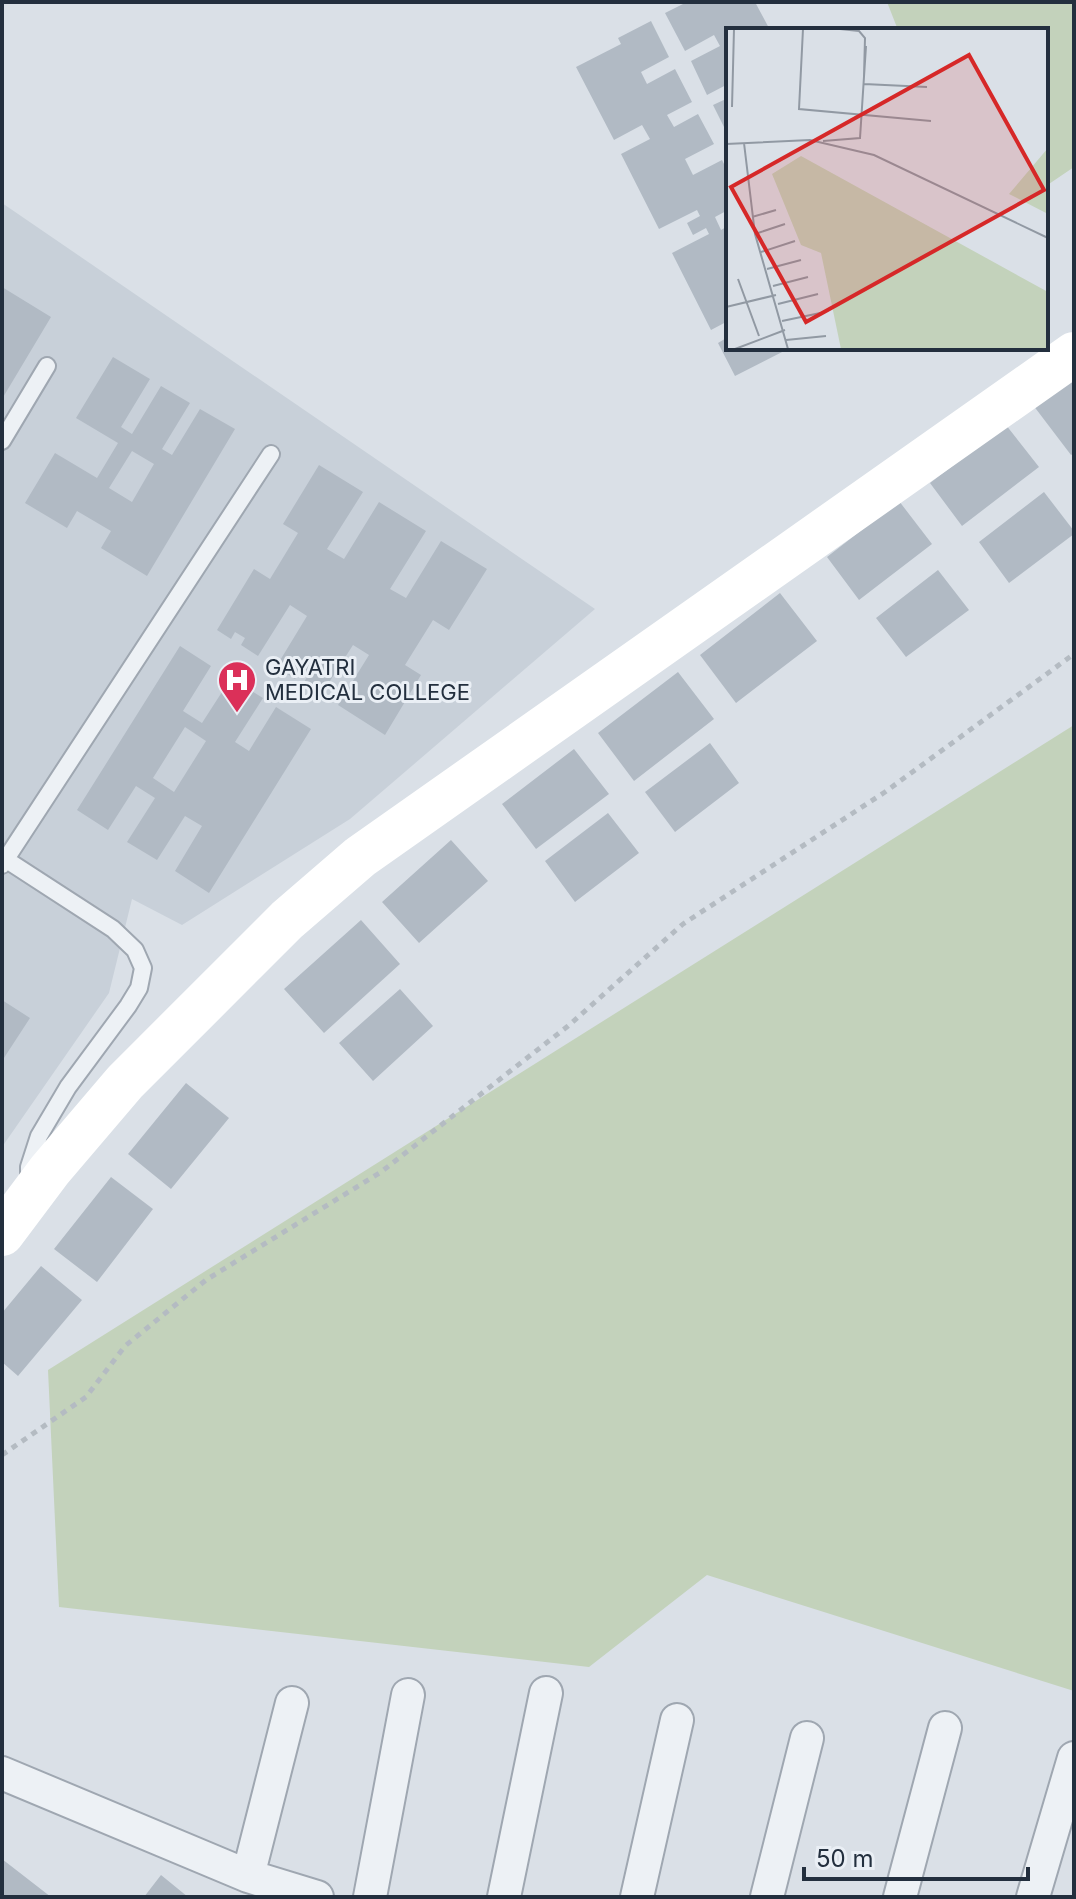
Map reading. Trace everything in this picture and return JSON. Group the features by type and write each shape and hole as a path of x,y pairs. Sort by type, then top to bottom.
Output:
{"street":[{"path":"2,1234 50,1170 125,1082 287,920 360,857 1074,354"},
{"path":"504,1897 546,1693"},
{"path":"370,1897 408,1695"},
{"path":"248,1876 292,1703"},
{"path":"637,1897 677,1720"},
{"path":"900,1897 945,1728"},
{"path":"767,1897 807,1738"},
{"path":"1033,1897 1074,1758"},
{"path":"2,1773 248,1876 317,1897"}],"lane":[{"path":"2,441 47,366"},
{"path":"29,1198 29,1167 39,1136 68,1087 128,1006 139,988 143,968 135,950 113,929 3,860 271,454"}],"path":[{"path":"2,1455 86,1397 125,1346 206,1280 381,1172 568,1026 683,924 885,792 1074,654"}],"shaded area":[{"name":"GAYATRI MEDICAL COLLEGE","path":"2,203 595,609 350,819 182,925 132,899 109,993 2,1147"}],"green space":[{"path":"887,2 1074,2 1074,167 1048,185 1048,28 897,28"},
{"path":"1074,725 1074,1691 707,1575 589,1667 59,1607 48,1370"}],"building":[{"path":"687,2 755,2 769,28 726,28 726,85 707,95 691,61 720,46 714,35 685,51 665,13"},
{"path":"651,21 669,57 641,72 647,84 675,69 692,102 667,115 674,127 698,114 714,144 685,159 693,175 722,160 726,168 726,211 715,217 721,230 726,227 726,322 711,330 672,253 709,234 706,228 693,235 687,223 700,216 697,210 659,229 621,154 650,139 642,125 614,140 576,67 621,44 618,38"},
{"path":"726,99 726,131 713,105"},
{"path":"2,287 51,317 2,399"},
{"path":"726,338 726,350 786,350 735,376 718,343"},
{"path":"113,357 150,379 121,427 132,434 161,386 190,403 162,449 172,455 200,409 235,429 147,576 101,548 111,531 77,511 67,528 25,503 55,453 97,478 118,443 76,418","holes":["132,451 154,464 132,502 109,488"]},
{"path":"1074,374 1074,453 1071,455 1033,405"},
{"path":"1006,425 1039,467 962,526 930,483"},
{"path":"319,465 363,492 327,549 344,559 379,502 426,531 390,589 406,598 441,541 487,569 449,630 433,620 405,665 421,675 385,735 338,705 369,655 353,645 321,695 303,684 307,677 299,672 295,679 276,667 307,616 290,605 258,656 241,645 245,638 235,632 231,639 217,630 254,569 270,579 298,533 283,524"},
{"path":"1044,492 1074,534 1009,583 979,542"},
{"path":"899,501 932,544 859,600 827,557"},
{"path":"938,570 969,610 906,657 876,618"},
{"path":"780,593 817,641 736,703 700,655"},
{"path":"180,646 211,666 183,711 202,723 231,678 263,698 235,742 249,751 276,707 311,729 209,893 175,871 202,826 185,816 157,860 127,842 155,798 136,786 108,830 77,810","holes":["185,727 206,741 174,792 153,778"]},
{"path":"678,672 714,719 634,781 598,733"},
{"path":"710,743 739,783 675,832 645,792"},
{"path":"574,749 609,794 536,849 502,804"},
{"path":"608,813 639,853 575,902 545,861"},
{"path":"451,840 488,881 419,943 382,902"},
{"path":"361,920 400,964 324,1033 284,989"},
{"path":"400,989 433,1026 373,1081 339,1043"},
{"path":"2,1000 30,1018 2,1061"},
{"path":"186,1083 229,1118 171,1189 128,1154"},
{"path":"111,1177 153,1209 97,1282 54,1249"},
{"path":"41,1266 82,1300 18,1376 2,1362 2,1313"},
{"path":"2,1859 51,1897 2,1897"},
{"path":"161,1875 188,1897 144,1897"}],"place":[{"name":"GAYATRI MEDICAL COLLEGE","path":"237,714"}]}
